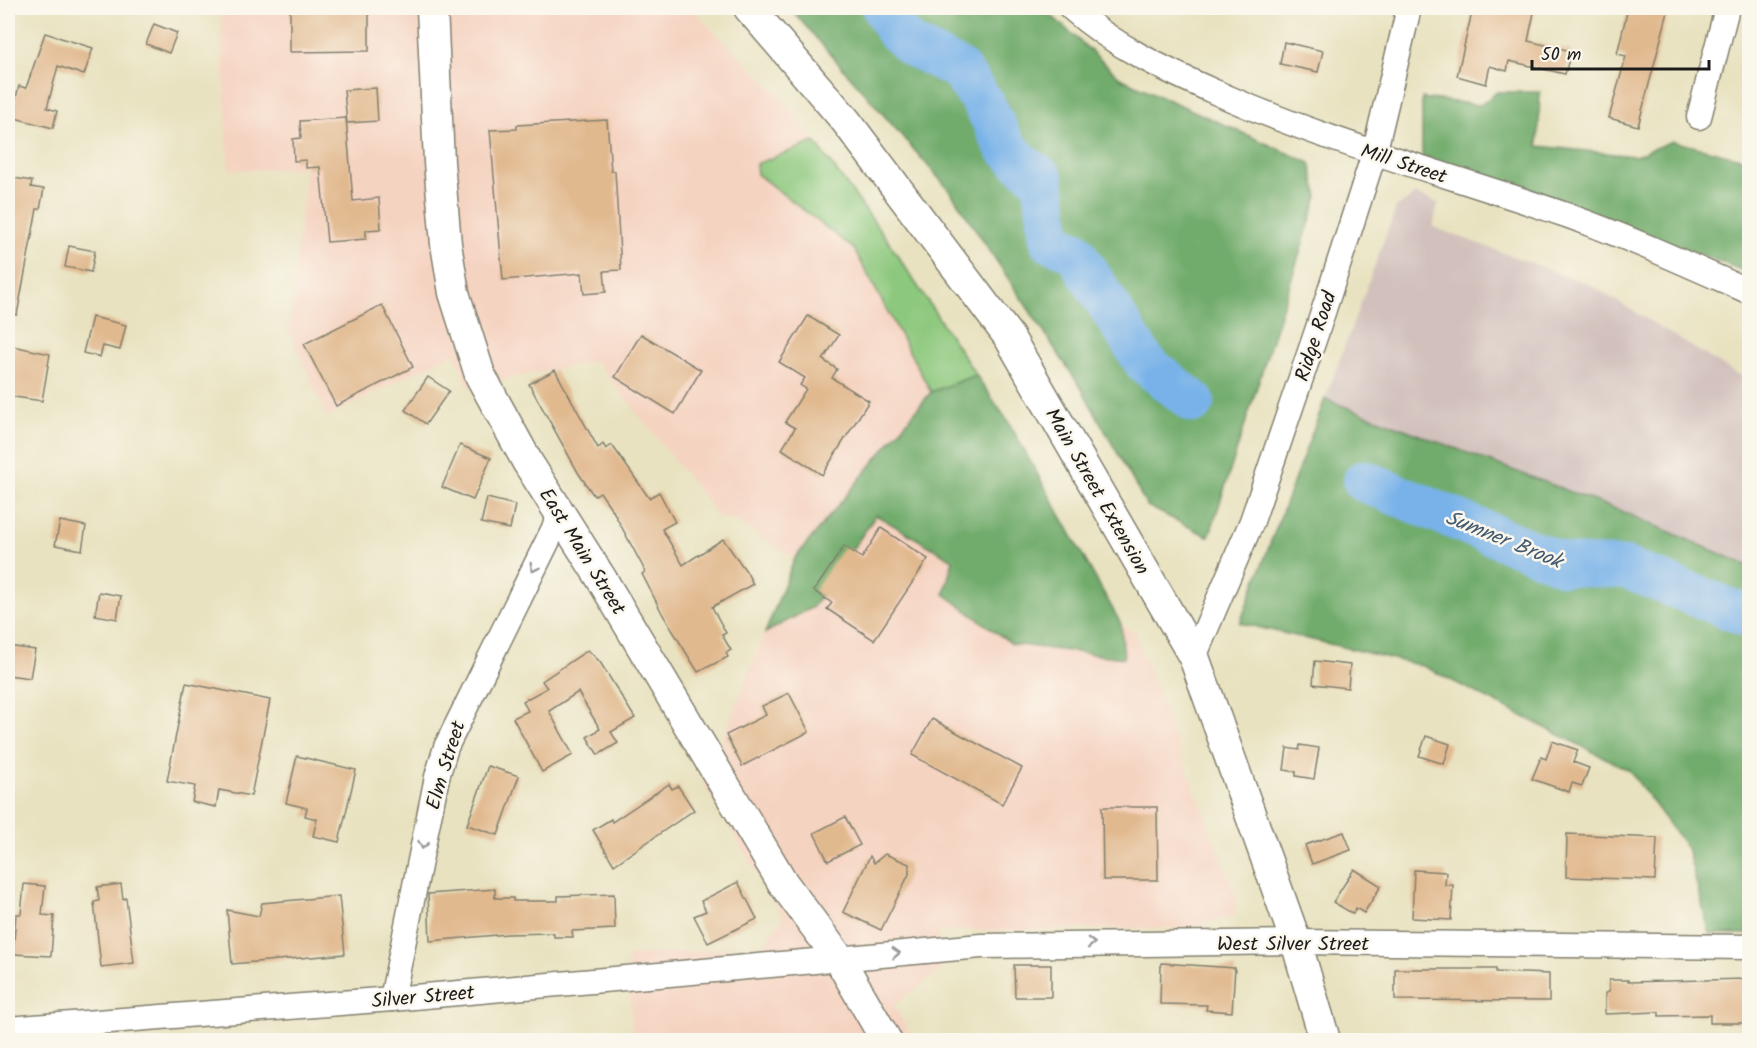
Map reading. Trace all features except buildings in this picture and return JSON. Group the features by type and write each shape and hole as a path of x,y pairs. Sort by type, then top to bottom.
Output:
{"main road":[{"name":"East Main Street","path":"432,8 439,162 454,293 480,375 560,516 601,578 783,883 838,957 886,1041"},
{"name":"Main Street Extension","path":"749,8 846,121 1009,337 1194,657 1296,942 1325,1041"}],"street":[{"name":"Mill Street","path":"1071,8 1115,43 1150,63 1266,115 1374,154 1566,215 1662,252 1749,292"},
{"name":"Ridge Road","path":"1194,657 1252,520 1317,331 1374,154 1409,8"},
{"path":"1699,117 1727,8"},
{"name":"Elm Street","path":"392,999 437,777 446,747 560,516"},
{"name":"West Silver Street","path":"838,957 1001,945 1296,942 1749,947"},
{"name":"Silver Street","path":"8,1029 392,999 838,957"}],"shaded area":[{"path":"220,8 690,8 777,93 815,142 756,164 757,174 854,249 931,392 795,558 733,519 720,518 596,361 468,387 454,353 327,417 289,331 306,168 229,170"},
{"path":"1416,194 1438,203 1433,227 1589,284 1738,375 1749,374 1749,566 1621,511 1325,399 1396,208"},
{"path":"876,515 1124,658 1121,624 1134,632 1236,896 1235,916 1186,928 939,931 940,971 894,1005 913,1040 633,1040 627,956 764,946 783,917 704,785 765,633 813,607"}],"green space":[{"path":"790,8 1043,8 1122,79 1310,163 1318,196 1209,537 1147,506 1081,388 950,191"},
{"path":"1497,92 1540,92 1538,146 1635,156 1672,141 1749,160 1749,273 1602,217 1422,159 1422,98 1480,105"},
{"path":"815,142 886,238 976,375 931,392 854,249 757,174 756,164"},
{"path":"976,375 1009,423 1121,624 1124,658 1012,644 944,594 953,560 876,515 813,607 765,633 795,558 931,392"},
{"path":"1325,399 1621,511 1749,566 1749,934 1710,934 1687,848 1629,770 1423,666 1240,623"}],"waterway":[{"name":"Sumner Brook","path":"883,8 895,30 912,46 959,69 984,104 1005,146 1025,166 1043,179 1051,242 1074,251 1145,363 1194,402"},
{"name":"Sumner Brook","path":"1364,481 1565,565 1626,568 1750,617"}]}
